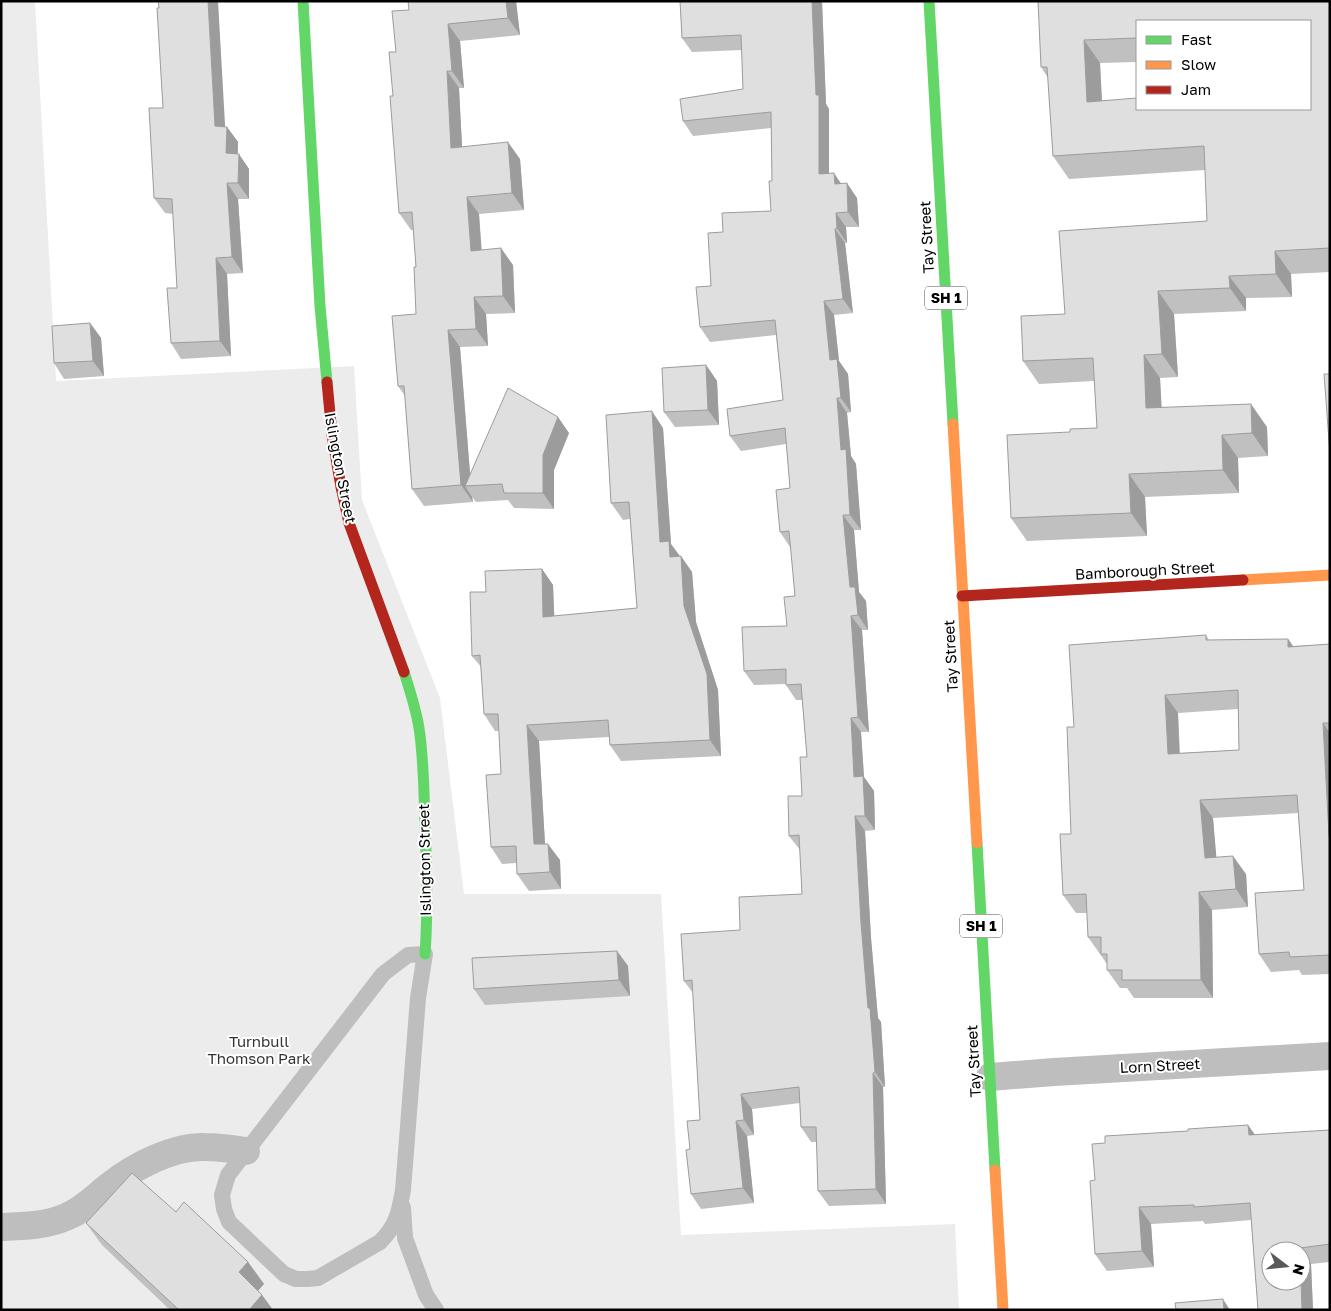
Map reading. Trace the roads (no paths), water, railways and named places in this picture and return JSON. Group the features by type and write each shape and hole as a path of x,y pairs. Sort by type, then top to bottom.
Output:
{"main road":[{"name":"Islington Street","path":"303,1 320,306 332,435 349,523 404,672 419,728 422,756 427,878 425,954"},
{"name":"Tay Street","path":"929,1 1003,1310"},
{"name":"Bamborough Street","path":"962,596 1330,575"}],"street":[{"name":"Lorn Street","path":"990,1077 1039,1072 1330,1056"},
{"path":"1,1227 35,1225 66,1217 82,1209 114,1182 148,1162 175,1151 202,1146 246,1151"}],"lane":[{"name":"Islington Street","path":"425,954 418,998 403,1190 398,1216 388,1234 380,1242 318,1278 296,1279 284,1274 229,1222 224,1209 222,1196 228,1175 246,1151 383,974 408,955 425,954"},
{"path":"403,1190 405,1238 426,1295 436,1310"}],"park label":[{"name":"Turnbull Thomson Park","path":"259,1050"}]}
